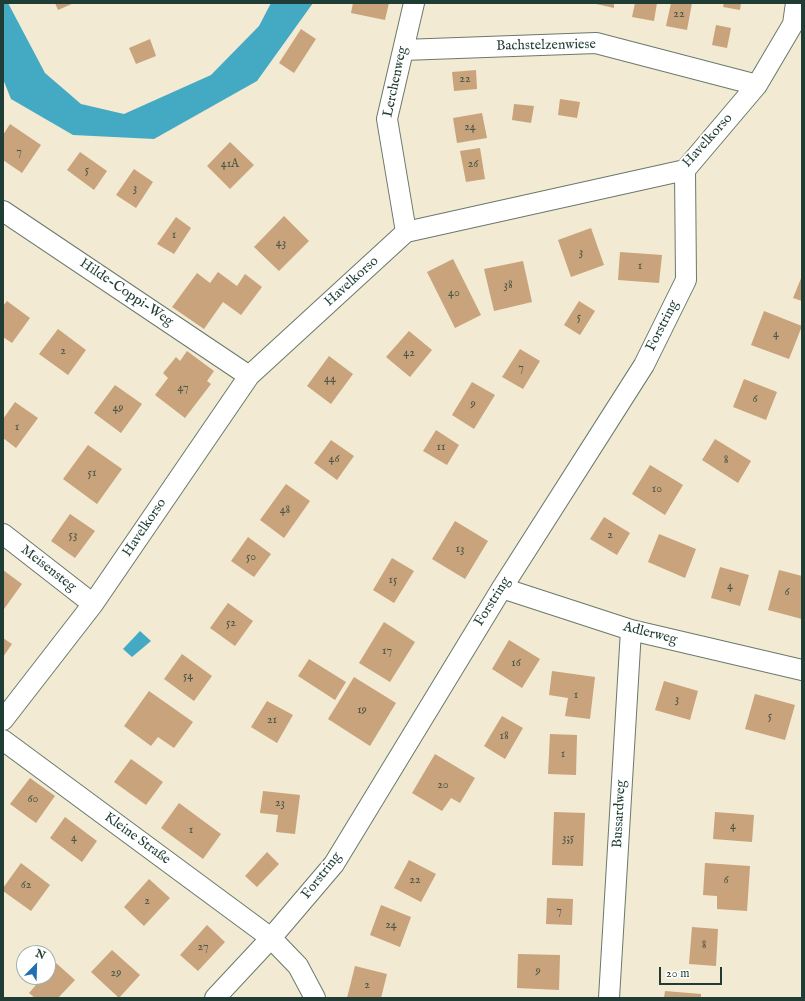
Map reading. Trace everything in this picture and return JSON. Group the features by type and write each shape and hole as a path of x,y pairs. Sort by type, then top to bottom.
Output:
{"street":[{"name":"Lerchenweg","path":"406,232 387,119 414,3"},
{"name":"Havelkorso","path":"3,720 93,604 249,376 406,232 685,170 757,85 793,24 796,3"},
{"name":"Bachstelzenwiese","path":"403,50 596,43 757,85"},
{"name":"Forstring","path":"215,998 271,938 334,864 502,588 644,365 686,280 685,170"},
{"name":"Hilde-Coppi-Weg","path":"3,211 249,376"},
{"name":"Meisensteg","path":"3,534 93,604"},
{"name":"Adlerweg","path":"502,588 630,630 802,670"},
{"name":"Bussardweg","path":"610,998 630,630"},
{"name":"Kleine Straße","path":"3,740 271,938 298,966 315,998"}],"water":[{"path":"3,3 8,3 45,73 81,104 124,114 211,75 259,26 271,3 313,3 257,81 154,139 73,135 11,99 3,79"},
{"path":"140,631 151,641 132,657 123,649"}],"building":[{"path":"55,3 74,3 58,10"},
{"path":"353,3 389,3 385,20 351,13"},
{"path":"592,3 614,3 614,8"},
{"path":"635,3 657,3 654,21 632,17"},
{"path":"671,3 692,3 687,30 666,26"},
{"path":"724,3 741,3 740,10 723,7"},
{"path":"716,25 731,28 727,48 712,45"},
{"path":"301,29 316,39 294,73 279,63"},
{"path":"150,39 156,56 136,64 129,48"},
{"path":"476,70 477,89 454,91 452,72"},
{"path":"560,99 580,102 577,118 558,115"},
{"path":"514,104 534,106 531,123 512,120"},
{"path":"482,113 487,138 457,143 453,118"},
{"path":"10,124 41,145 22,173 3,160 3,135"},
{"path":"230,142 254,165 230,189 207,166"},
{"path":"480,148 485,179 466,182 460,151"},
{"path":"80,152 107,171 94,190 67,170"},
{"path":"134,169 153,182 136,208 116,195"},
{"path":"284,216 309,241 279,271 254,247"},
{"path":"176,217 191,228 174,254 157,244"},
{"path":"591,228 604,265 571,277 558,240"},
{"path":"620,252 662,255 659,283 618,280"},
{"path":"453,259 481,315 455,328 427,272"},
{"path":"523,261 532,302 494,311 484,269"},
{"path":"218,272 237,286 245,274 262,287 241,315 223,302 204,329 172,307 197,273 210,283"},
{"path":"802,276 802,301 793,298"},
{"path":"7,301 30,318 12,343 3,337 3,306"},
{"path":"579,301 595,311 580,335 564,325"},
{"path":"764,311 802,326 789,359 751,345"},
{"path":"58,329 86,350 68,375 39,354"},
{"path":"409,331 432,350 410,377 386,357"},
{"path":"520,349 540,361 523,389 502,377"},
{"path":"187,351 214,371 207,381 211,384 185,418 155,395 168,378 163,373 176,357 180,361"},
{"path":"329,356 353,374 331,404 307,386"},
{"path":"744,379 777,392 766,420 733,407"},
{"path":"472,382 495,395 474,429 452,415"},
{"path":"115,385 142,404 121,433 94,413"},
{"path":"15,402 38,418 16,448 3,438 3,419"},
{"path":"436,430 459,445 447,465 423,451"},
{"path":"715,439 751,461 738,483 702,460"},
{"path":"331,440 354,456 337,480 314,463"},
{"path":"88,445 122,469 97,504 63,479"},
{"path":"650,465 683,485 665,515 632,494"},
{"path":"286,484 310,501 284,538 260,520"},
{"path":"70,514 95,531 75,558 51,541"},
{"path":"604,517 630,533 617,555 590,539"},
{"path":"455,521 488,541 465,579 432,559"},
{"path":"659,534 696,549 685,578 648,562"},
{"path":"248,537 271,554 254,577 231,561"},
{"path":"392,558 414,571 394,603 373,590"},
{"path":"720,567 749,575 740,606 711,598"},
{"path":"3,570 22,584 4,609 3,608"},
{"path":"779,570 802,576 802,619 768,610"},
{"path":"228,603 253,621 235,646 210,628"},
{"path":"384,622 415,642 390,682 359,663"},
{"path":"3,638 12,644 3,657"},
{"path":"509,640 540,659 522,688 492,669"},
{"path":"182,654 212,676 194,701 164,679"},
{"path":"309,659 346,682 335,700 298,676"},
{"path":"552,671 595,677 590,719 565,716 568,698 549,695"},
{"path":"354,677 396,703 370,746 328,719"},
{"path":"664,681 698,691 690,720 655,710"},
{"path":"149,691 193,722 174,748 158,737 151,746 124,726"},
{"path":"755,694 795,705 785,740 745,729"},
{"path":"267,701 293,715 277,743 251,727"},
{"path":"502,716 523,728 505,759 484,746"},
{"path":"550,734 577,735 576,775 548,774"},
{"path":"435,754 475,778 460,803 451,798 442,811 412,793"},
{"path":"131,759 163,782 146,805 114,782"},
{"path":"30,778 55,796 36,823 10,804"},
{"path":"263,791 300,795 295,834 276,832 278,815 260,813"},
{"path":"179,803 221,834 203,859 161,828"},
{"path":"554,812 585,813 583,866 552,865"},
{"path":"715,812 754,815 752,842 713,839"},
{"path":"65,817 97,841 82,862 50,838"},
{"path":"267,852 279,864 257,887 245,876"},
{"path":"409,860 436,874 421,902 394,888"},
{"path":"21,863 50,885 31,911 3,891 3,888"},
{"path":"705,863 750,866 747,911 717,909 717,896 703,895"},
{"path":"149,879 170,898 144,926 124,907"},
{"path":"547,898 573,899 572,925 546,924"},
{"path":"381,905 411,917 400,947 370,935"},
{"path":"207,925 225,942 198,971 180,955"},
{"path":"692,927 718,929 716,966 689,964"},
{"path":"112,950 140,975 119,998 91,972"},
{"path":"518,954 560,955 559,990 517,988"},
{"path":"56,963 75,980 58,998 35,998 29,993 36,985 56,985"},
{"path":"355,966 387,974 381,998 347,998"},
{"path":"665,991 701,994 701,998 664,998"}]}
